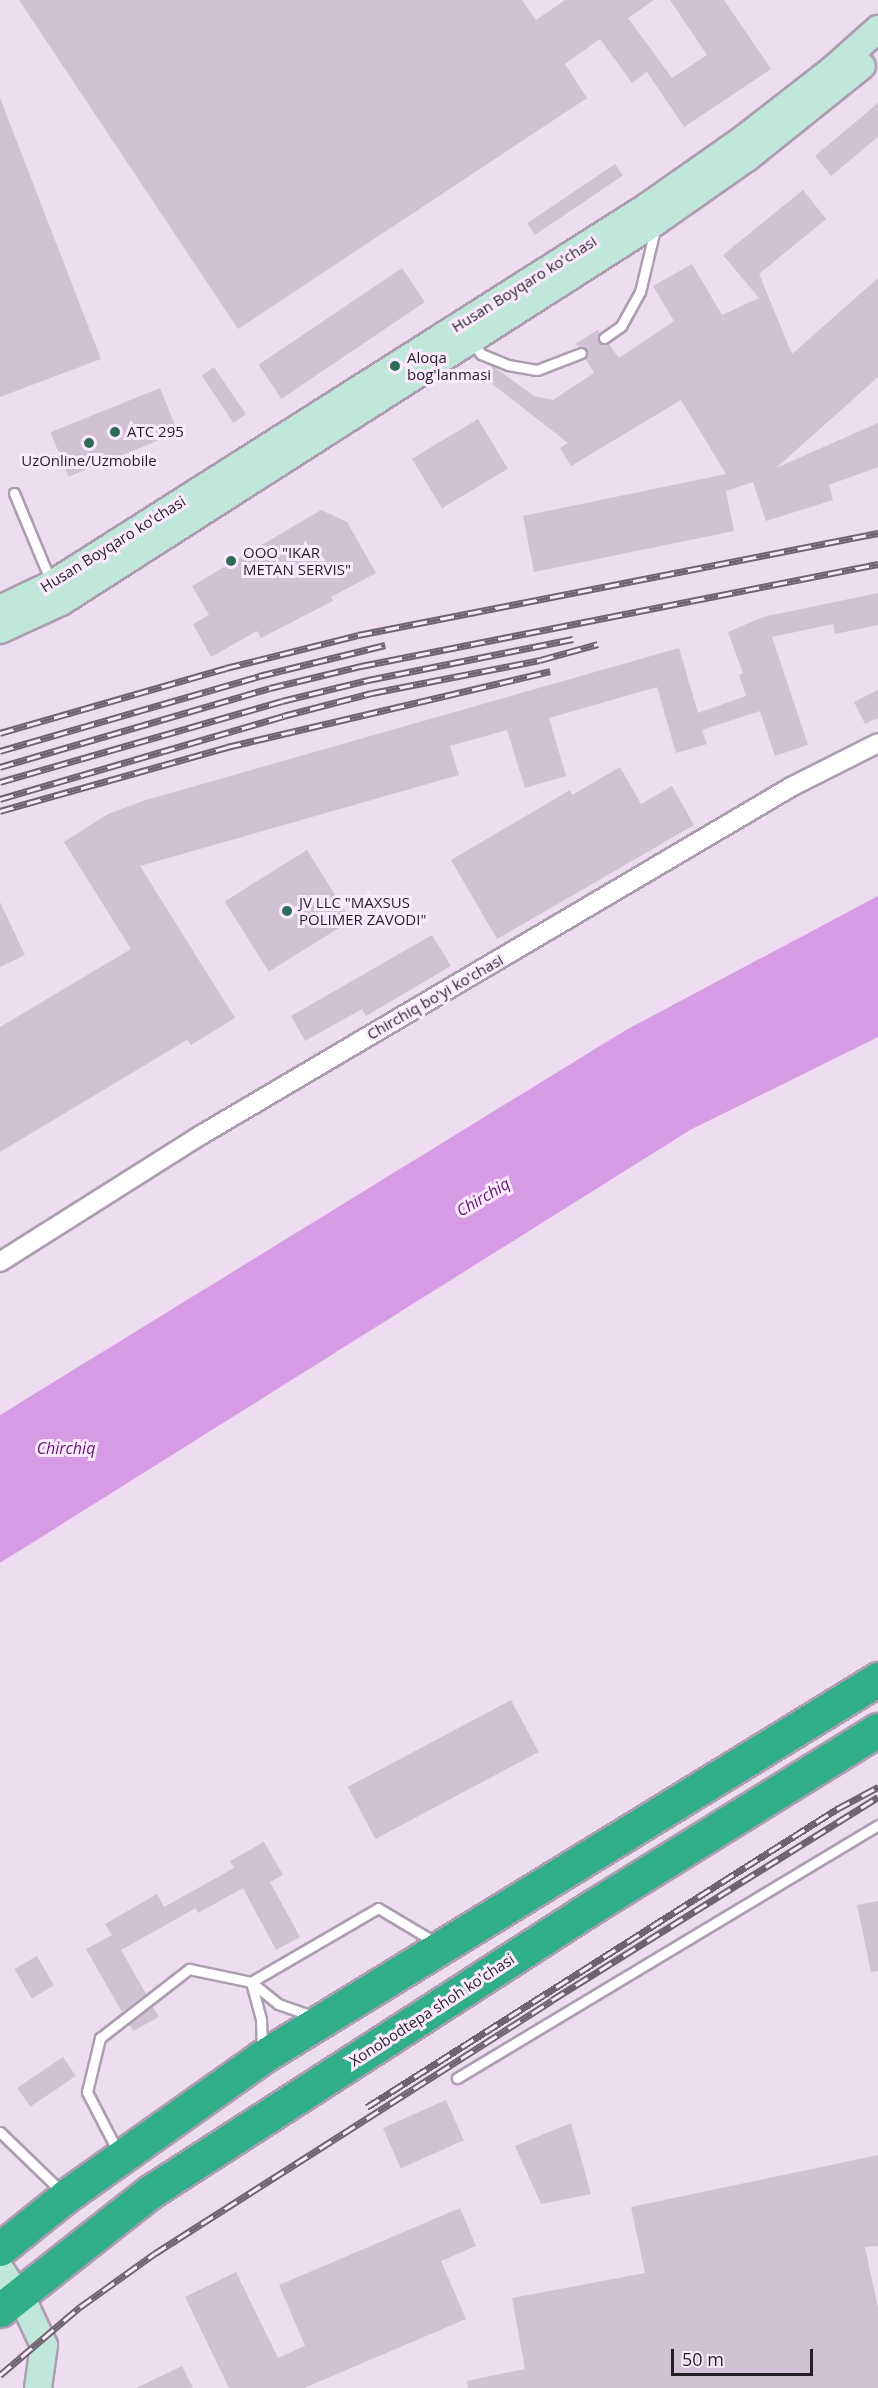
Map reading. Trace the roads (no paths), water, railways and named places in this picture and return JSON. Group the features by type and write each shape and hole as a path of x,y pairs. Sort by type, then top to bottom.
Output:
{"highway":[{"path":"0,2249 66,2196 120,2157 320,2019 443,1947 878,1679"},
{"name":"Xonobodtepa shoh ko'chasi","path":"6,2291 150,2192 592,1907 878,1730"}],"main road":[{"name":"Husan Boyqaro ko'chasi","path":"0,609 56,593 471,340 653,213 832,70 878,29"},
{"name":"Husan Boyqaro ko'chasi","path":"0,630 653,213 747,158 834,91 878,52"},
{"path":"6,2291 44,2345 38,2388"}],"street":[{"name":"Chirchiq bo'yi ko'chasi","path":"0,1262 201,1135 791,787 878,743"}],"lane":[{"path":"604,338 621,326 640,292 653,213"},
{"path":"471,340 481,354 508,365 537,370 581,353"},
{"path":"14,493 56,593"},
{"path":"457,2078 878,1825"},
{"path":"251,1982 378,1908 443,1947"},
{"path":"120,2157 87,2092 100,2038 189,1969 251,1982 278,2004 320,2019"},
{"path":"251,1982 261,2020 262,2057"},
{"path":"0,2132 66,2196"}],"water":[{"name":"Chirchiq","path":"878,896 878,1037 690,1130 0,1563 0,1415 626,1030"}],"railway":[{"path":"0,733 226,668 358,635 878,533"},
{"path":"0,767 270,688 361,666 878,564"},
{"path":"0,782 282,701 368,680 573,639"},
{"path":"0,799 283,716 372,693 540,660 598,644"},
{"path":"0,751 259,676 385,645"},
{"path":"0,811 227,747 550,671"},
{"path":"367,2107 837,1809 878,1787"},
{"path":"0,2375 80,2307 154,2254 552,2000 878,1797"}],"place":[{"name":"Aloqa bog'lanmasi","path":"395,366"},
{"name":"ATC 295","path":"115,432"},
{"name":"UzOnline/Uzmobile","path":"89,443"},
{"name":"OOO \"IKAR METAN SERVIS\"","path":"231,561"},
{"name":"JV LLC \"MAXSUS POLIMER ZAVODI\"","path":"287,911"}]}
